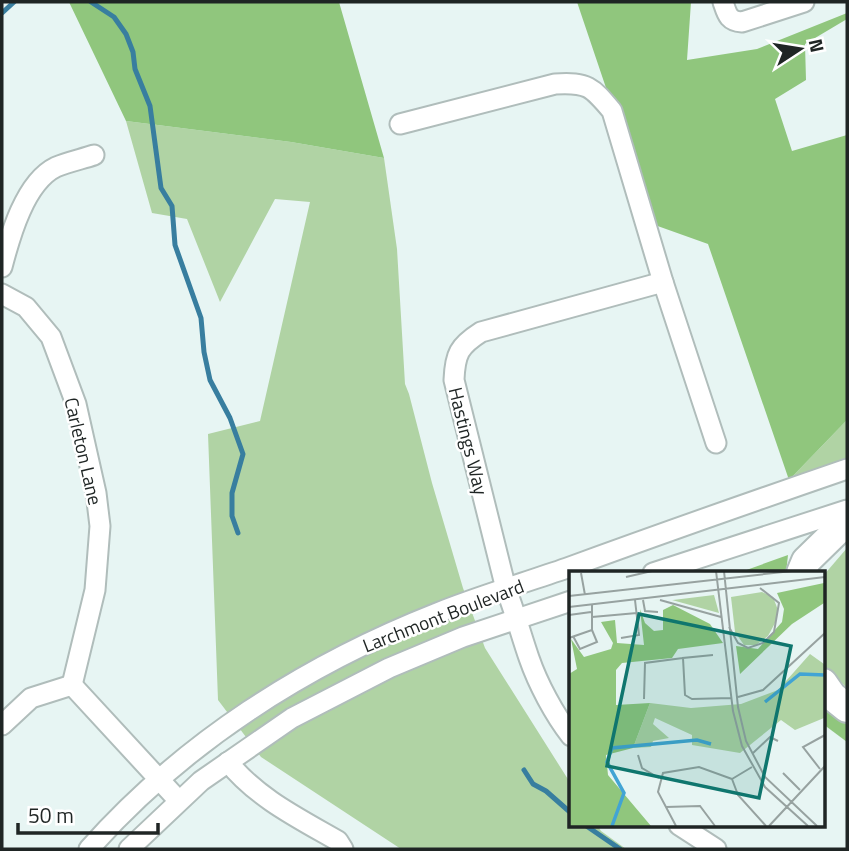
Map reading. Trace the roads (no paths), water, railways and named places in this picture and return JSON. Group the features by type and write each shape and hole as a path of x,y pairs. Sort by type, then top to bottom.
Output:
{"highway":[{"path":"802,571 806,561 847,521"},
{"path":"824,684 832,696 847,708"}],"street":[{"path":"723,2 729,17 742,22 804,2"},
{"path":"400,124 555,84 572,83 593,88 612,111 663,282 716,443"},
{"path":"2,267 11,230 30,192 54,168 94,155"},
{"name":"Hastings Way","path":"569,733 561,723 530,660 519,620 506,589 454,380 454,365 458,350 481,332 663,282"},
{"name":"Carleton Lane","path":"2,294 26,307 51,337 75,404 96,494 100,526 95,590 72,685"},
{"name":"Larchmont Boulevard","path":"89,849 159,779 229,723 323,665 437,613 847,469"},
{"path":"659,571 847,510"},
{"name":"Larchmont Boulevard","path":"128,849 201,781 292,718 389,668 463,637 569,602"},
{"path":"2,725 31,698 72,685 179,802"},
{"path":"228,762 242,780 264,797 338,841 342,849"},
{"path":"681,826 716,849"}],"waterway":[{"path":"2,13 14,2"},
{"path":"91,2 114,17 126,34 133,52 135,69 150,106 161,188 172,206 175,245 201,318 210,380 230,418 243,454 232,493 232,516 238,533"},
{"path":"524,770 533,784 546,791 569,811"},
{"path":"586,826 620,849"}]}
